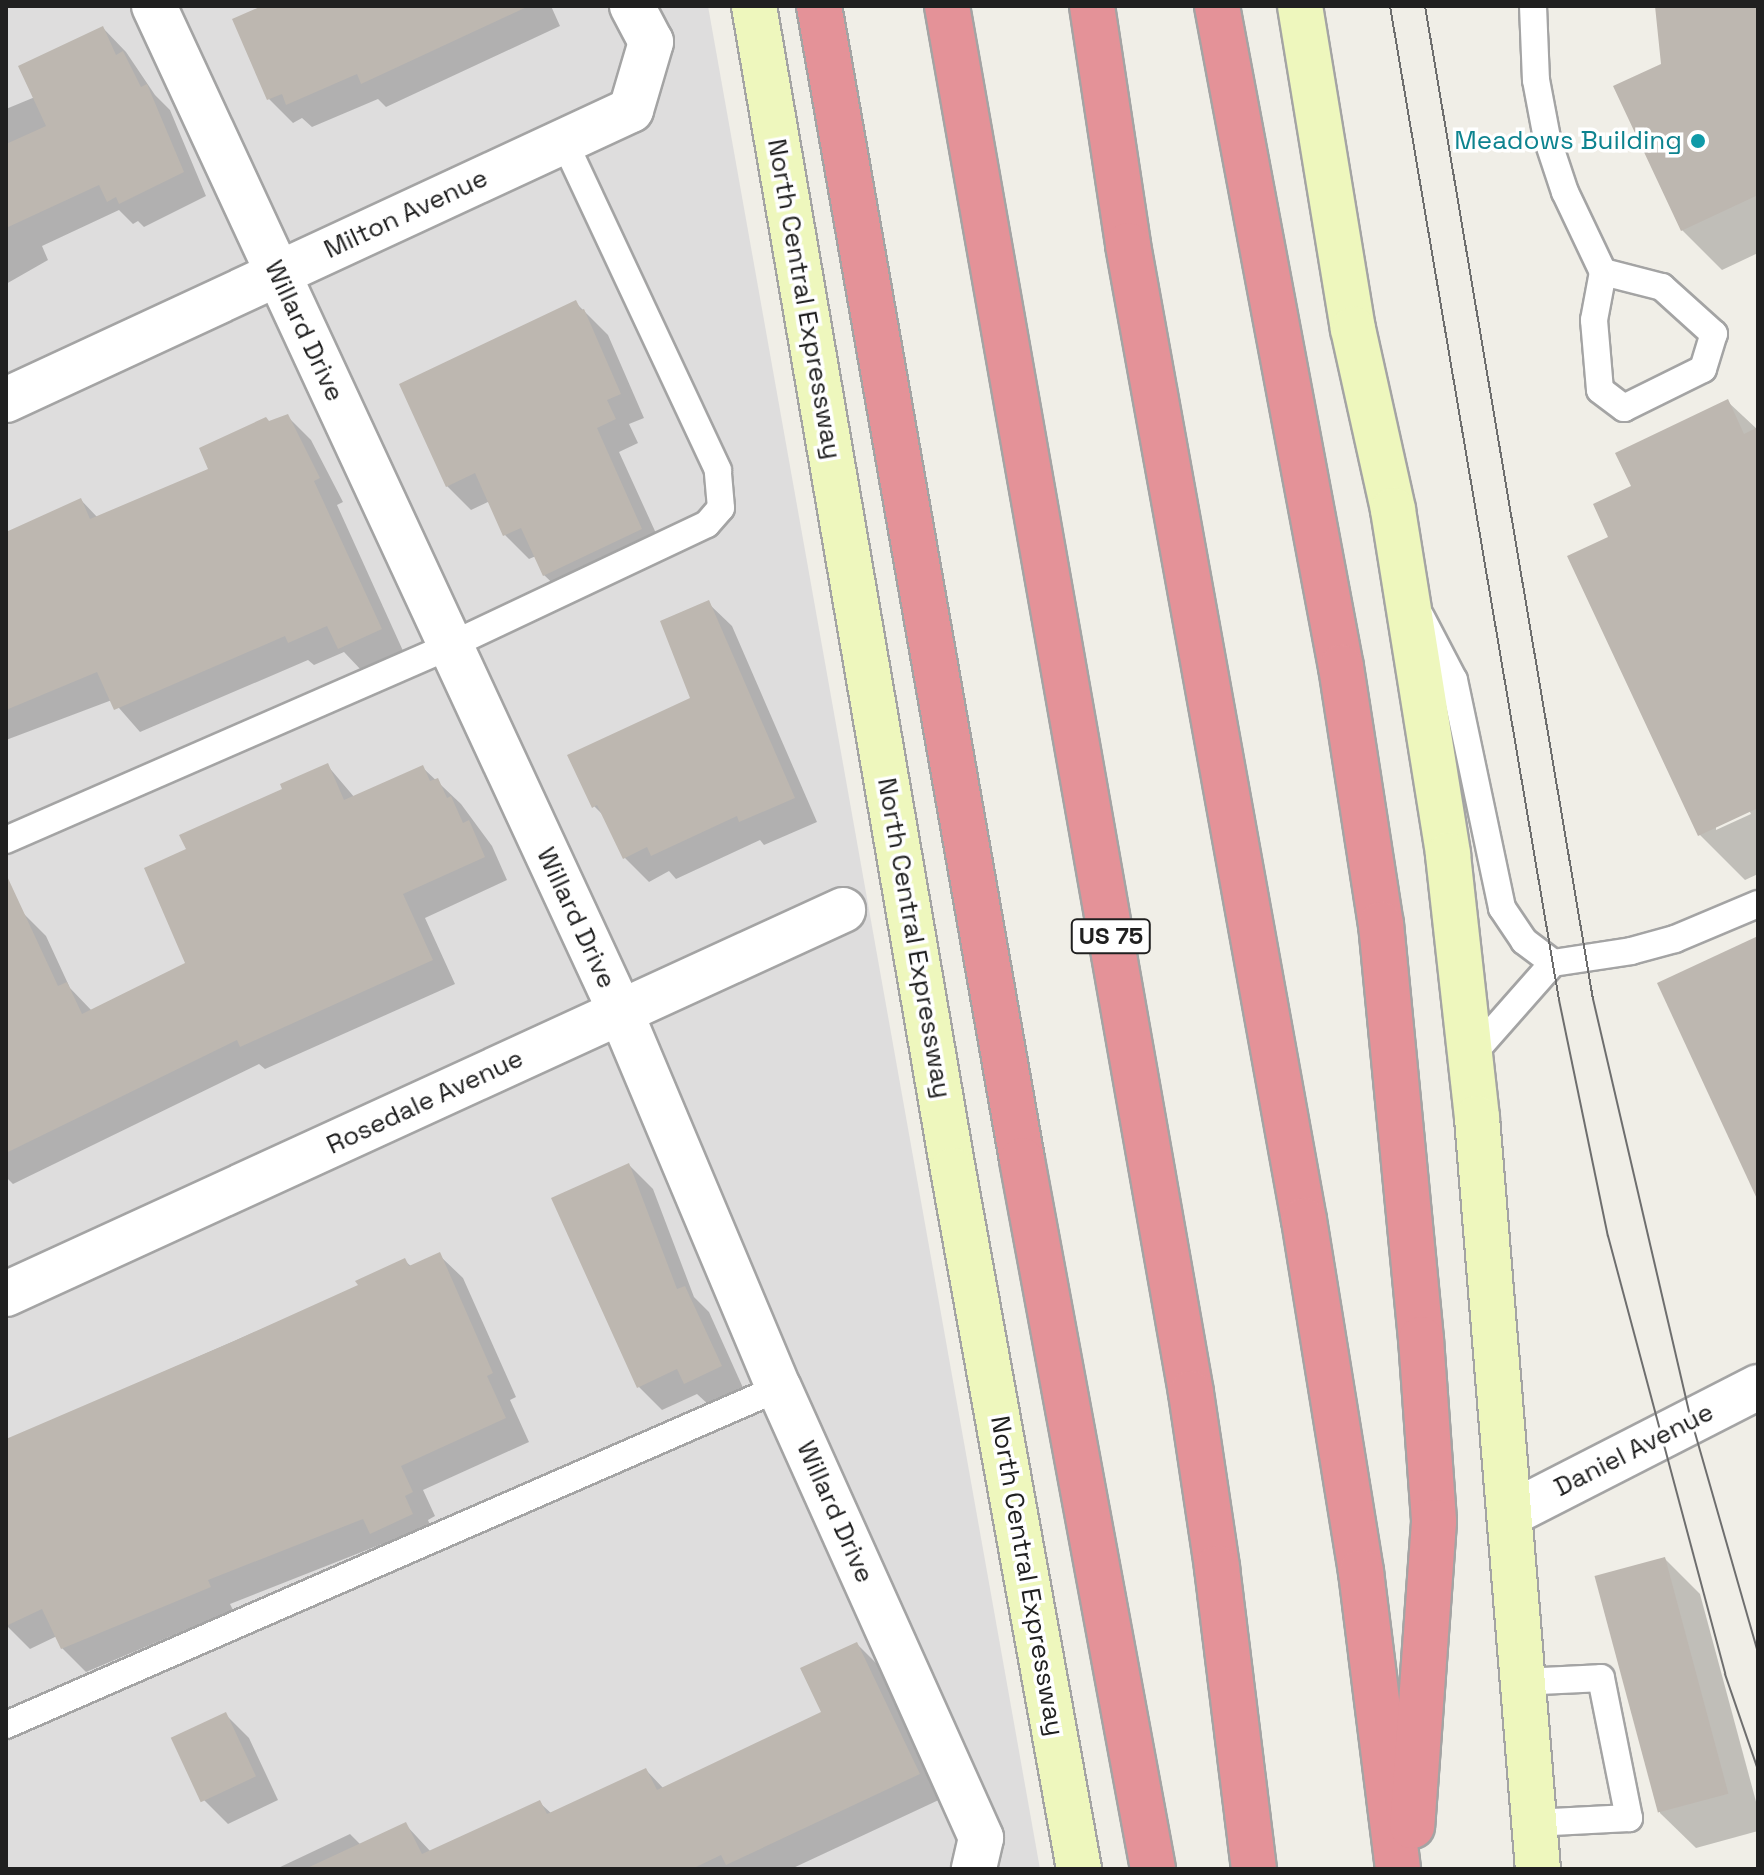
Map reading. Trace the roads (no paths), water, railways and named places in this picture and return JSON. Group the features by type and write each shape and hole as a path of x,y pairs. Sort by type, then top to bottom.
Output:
{"highway":[{"path":"819,6 1022,1160 1153,1869"},
{"name":"US 75","path":"947,6 1169,1262 1217,1568 1254,1869"},
{"path":"1092,6 1128,245 1306,1235 1361,1572 1398,1869"},
{"path":"1217,6 1341,667 1383,939 1421,1339 1434,1522 1409,1869"}],"main road":[{"name":"North Central Expressway","path":"754,6 953,1170 1079,1869"},
{"path":"1300,6 1353,329 1393,510 1448,855 1470,1057 1538,1869"}],"street":[{"name":"Willard Drive","path":"154,6 621,1013 978,1854"},
{"name":"Milton Avenue","path":"6,400 631,110 651,42 632,6"},
{"name":"Rosedale Avenue","path":"6,1294 843,910"},
{"name":"Daniel Avenue","path":"1510,1514 1758,1387"}],"lane":[{"path":"1533,6 1536,80 1547,138 1565,192 1603,272 1594,320 1600,390 1624,408 1703,369 1714,334 1662,287 1603,272"},
{"path":"6,840 449,646 707,524 721,508 718,470 564,141"},
{"path":"1405,588 1454,680 1502,908 1524,941 1553,963"},
{"path":"1470,1057 1553,963 1631,951 1675,939 1758,904"},
{"path":"6,1725 779,1388"},
{"path":"1520,1682 1601,1678 1629,1818 1533,1823"}],"tram line":[{"path":"1390,6 1559,1000 1608,1236 1725,1674 1758,1770"},
{"path":"1425,6 1593,999 1691,1419 1758,1653"}],"place":[{"name":"Meadows Building","path":"1698,141"}]}
